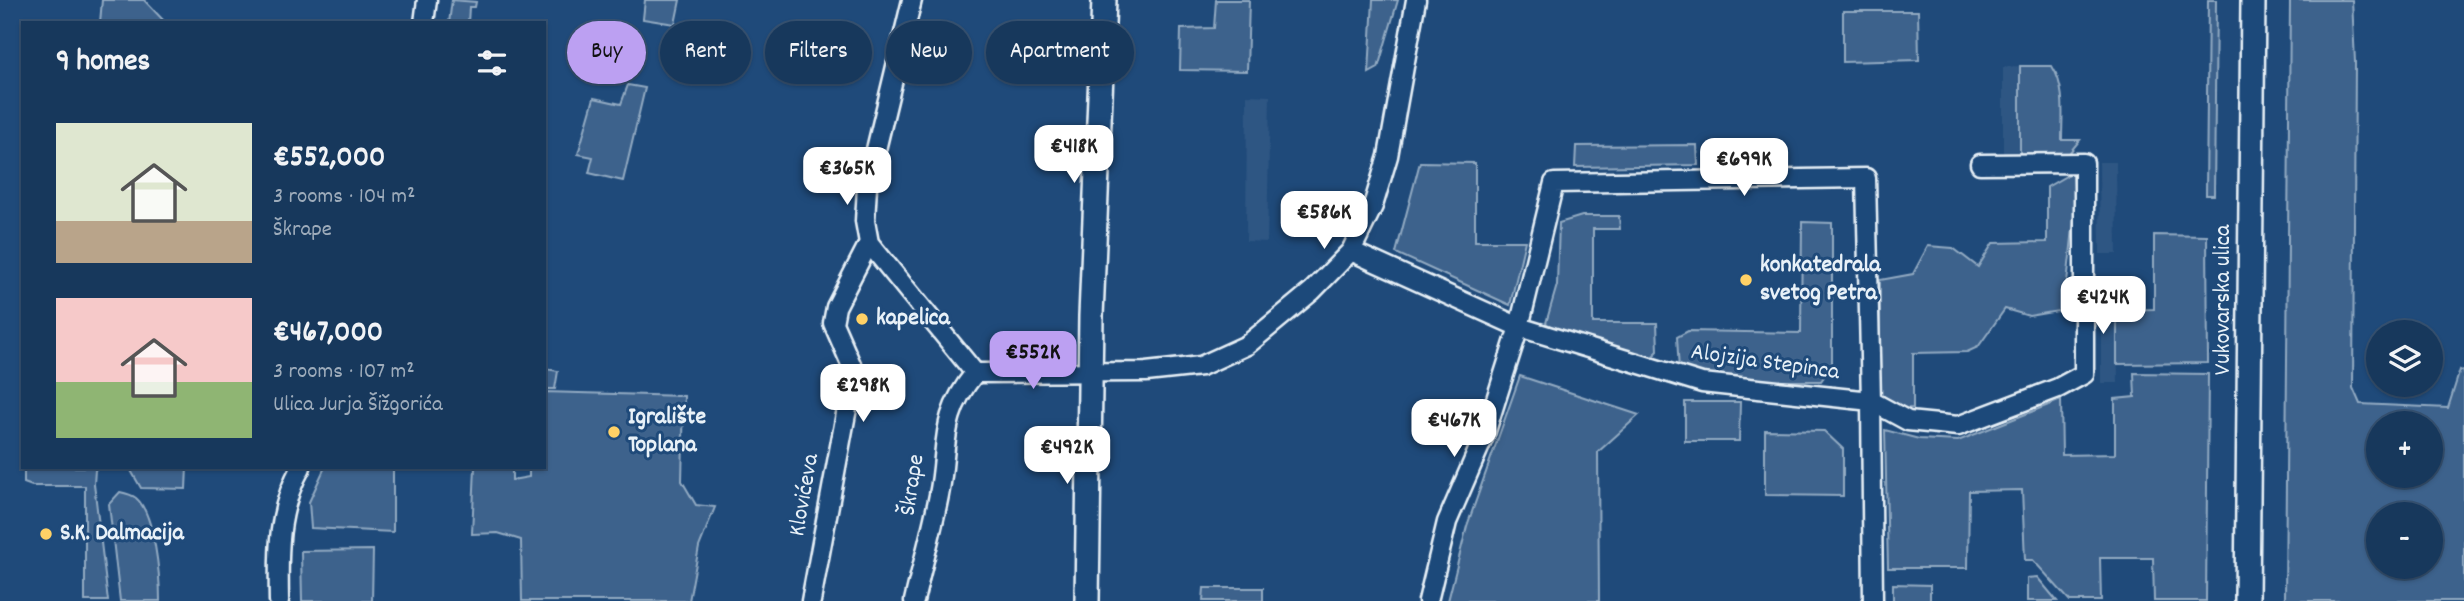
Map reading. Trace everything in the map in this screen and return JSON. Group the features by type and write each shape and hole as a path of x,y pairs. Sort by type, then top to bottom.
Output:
{"street":[{"path":"424,21 427,0"},
{"path":"912,0 867,187 865,221 869,243 975,373 1146,372 1201,366 1247,345 1312,291 1352,251 1373,206 1388,156 1416,0"},
{"path":"1087,601 1098,105 1104,0"},
{"name":"Vukovarska ulica","path":"2247,601 2253,0"},
{"path":"1428,601 1447,522 1485,434 1519,327 1554,183 1866,178 1871,401 1908,421 1958,426 2058,388 2084,374 2084,163 1980,164"},
{"name":"Klovićeva","path":"811,601 854,371 833,323 836,307 869,243"},
{"name":"Alojzija Stepinca","path":"1352,251 1519,327 1702,383 1871,401 1873,601"},
{"name":"Škrape","path":"914,601 940,491 948,419 960,391 975,373"},
{"path":"279,601 278,541 286,498 299,469"}],"shaded area":[{"path":"102,0 144,0 164,21 100,21"},
{"path":"452,0 476,2 475,7 469,7 468,21 449,21"},
{"path":"645,0 680,0 676,21 643,19"},
{"path":"1216,0 1249,0 1247,71 1180,70 1181,29 1214,28"},
{"path":"1373,0 1398,0 1378,68 1369,73"},
{"path":"2208,0 2216,0 2214,195 2206,195"},
{"path":"2290,0 2352,0 2355,62 2353,388 2360,404 2448,408 2460,370 2464,372 2464,601 2285,601"},
{"path":"1843,11 1918,11 1919,60 1843,62"},
{"path":"2020,66 2020,155 2003,155 2003,67"},
{"path":"2020,66 2052,66 2059,83 2062,102 2062,140 2080,140 2066,157 2020,155"},
{"path":"628,85 645,88 623,181 589,173 593,157 578,154 594,98 621,104"},
{"path":"1247,95 1270,96 1267,242 1246,241"},
{"path":"1697,145 1698,165 1575,167 1576,146"},
{"path":"1420,162 1475,163 1475,241 1525,241 1510,305 1396,253"},
{"path":"2099,162 2116,162 2117,254 2100,254"},
{"path":"2073,172 2075,210 2064,310 2029,316 2005,309 1978,347 1967,352 1913,353 1913,408 1900,409 1879,392 1880,280 1913,274 1928,246 1953,248 1978,267 1993,243 2047,242 2047,187"},
{"path":"1582,216 1619,216 1620,229 1593,229 1593,323 1657,323 1658,351 1649,360 1563,335 1546,323 1557,285 1559,223"},
{"path":"1802,222 1832,223 1832,365 1821,381 1758,381 1679,370 1677,337 1688,331 1801,333"},
{"path":"2154,235 2207,236 2208,363 2117,364 2117,310 2154,309"},
{"path":"2101,310 2117,310 2118,383 2101,383"},
{"path":"546,336 548,337 546,369"},
{"path":"546,369 558,371 555,389 546,389"},
{"path":"2134,373 2208,374 2206,601 2154,601 2153,558 2100,558 2101,601 2070,601 2033,560 2025,560 2022,490 1969,491 1968,568 1888,568 1885,430 1919,439 1958,441 2061,400 2062,455 2115,454 2115,399 2135,397"},
{"path":"1520,376 1639,415 1598,452 1599,601 1448,601 1467,526"},
{"path":"546,392 684,396 682,481 696,505 715,507 699,547 689,601 522,601 521,540 498,533 472,534 475,469 512,469 512,480 529,477 529,469 546,469"},
{"path":"1685,402 1740,402 1739,441 1685,441"},
{"path":"1765,430 1824,431 1843,449 1843,496 1765,495"},
{"path":"24,469 96,469 94,484 108,601 85,601 85,486 32,486 24,483"},
{"path":"130,469 187,469 186,489 141,488"},
{"path":"324,469 393,469 393,532 311,528 309,502"},
{"path":"120,492 136,498 148,517 157,562 160,601 120,601 109,504"},
{"path":"373,550 372,601 302,601 301,551"},
{"path":"2037,577 2057,601 2027,601 2027,578"},
{"path":"1893,584 1930,585 1930,601 1893,601"},
{"path":"1204,588 1263,588 1263,601 1203,601"}],"place":[{"name":"konkatedrala svetog Petra","path":"1746,280"},
{"name":"kapelica","path":"862,319"},
{"name":"Igralište Toplana","path":"614,432"},
{"name":"S.K. Dalmacija","path":"46,534"}]}
